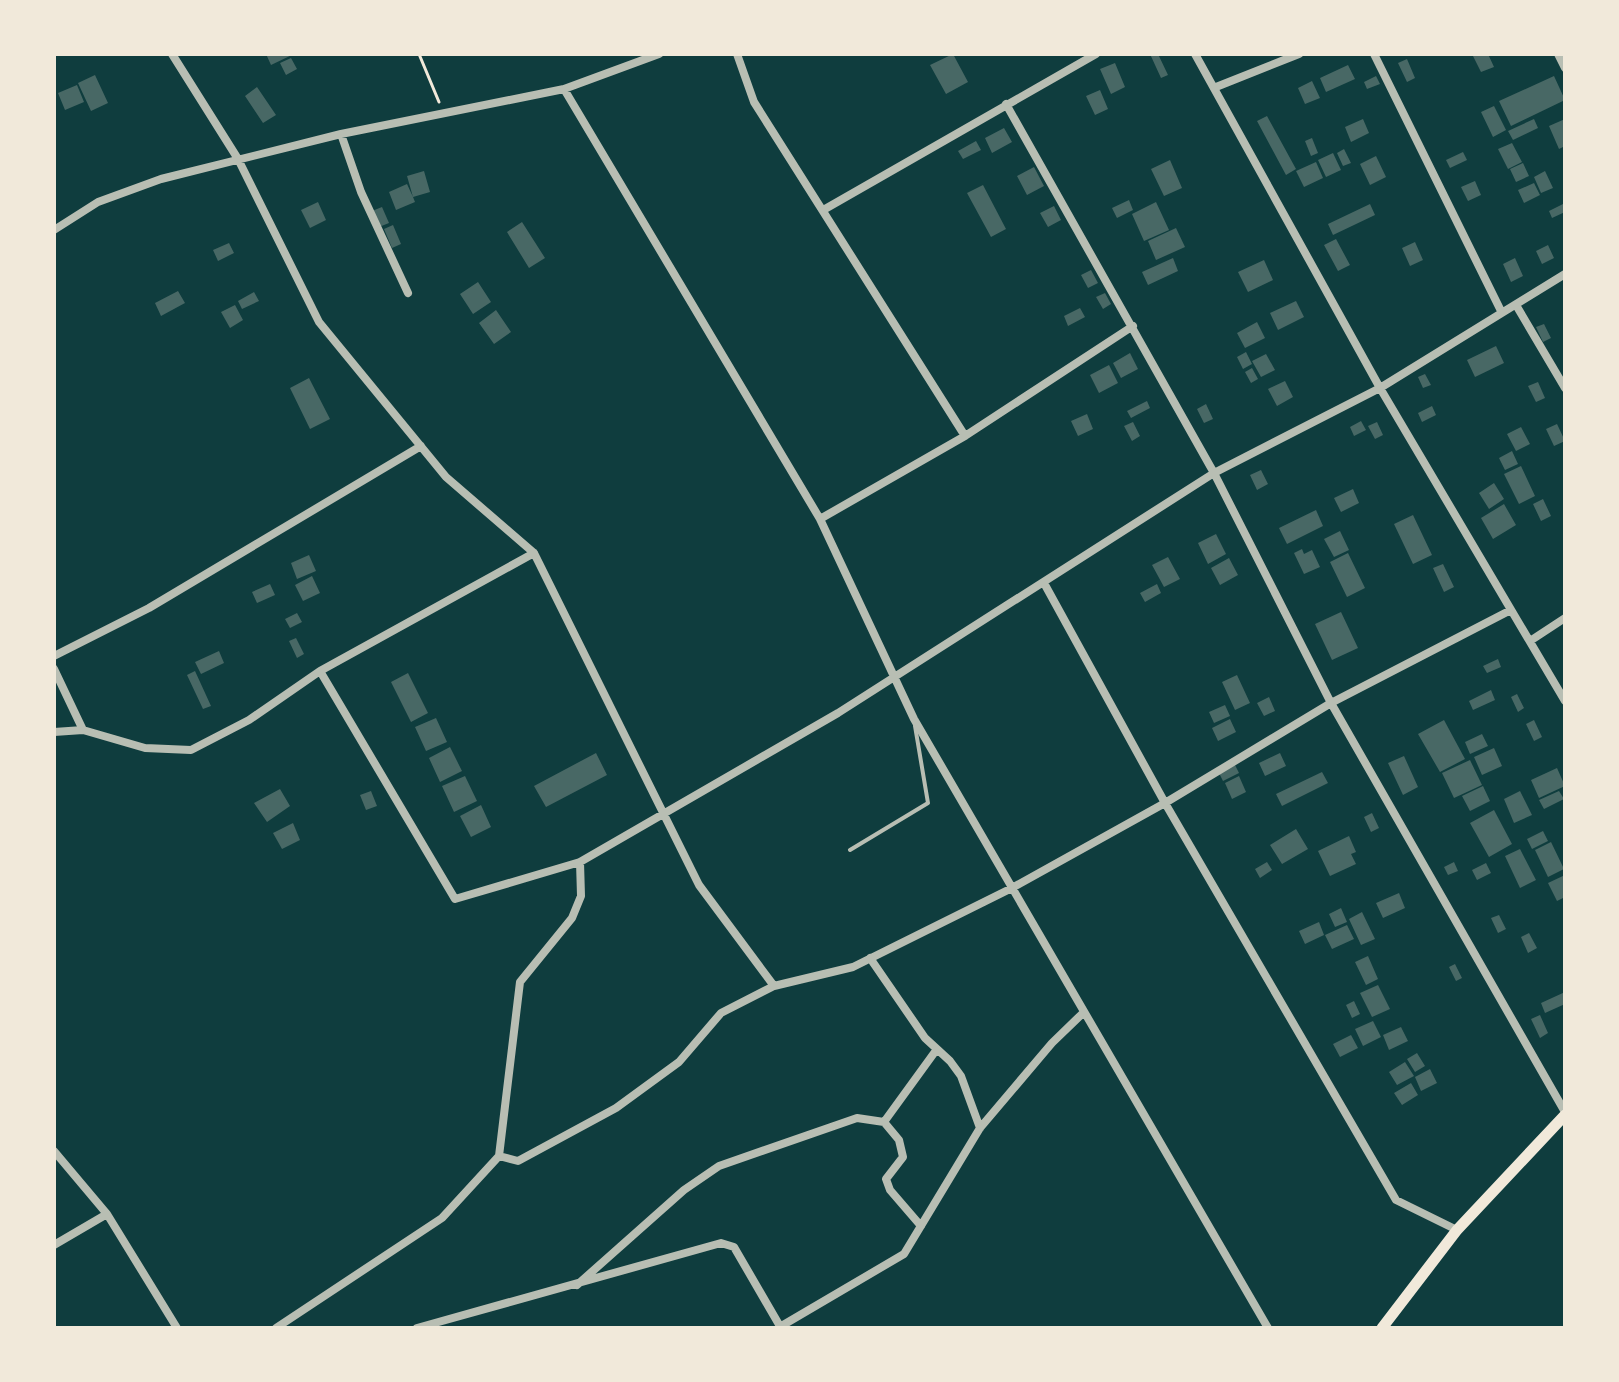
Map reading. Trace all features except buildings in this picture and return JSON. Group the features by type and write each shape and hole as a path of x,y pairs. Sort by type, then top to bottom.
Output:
{"main road":[{"path":"1382,1328 1457,1230 1565,1114"}],"street":[{"path":"172,54 238,159 319,322 446,477 534,553 699,885 774,986"},
{"path":"54,230 98,202 161,179 341,134 564,89 659,54"},
{"path":"737,54 754,102 825,209 965,436"},
{"path":"825,209 1096,54"},
{"path":"1195,54 1380,388 1509,611 1565,701"},
{"path":"1216,87 1299,54"},
{"path":"1374,54 1502,313"},
{"path":"1558,54 1565,68"},
{"path":"564,89 820,519 892,679 914,719 1268,1328"},
{"path":"1006,104 1214,473 1331,703 1565,1114"},
{"path":"341,134 361,192 408,293"},
{"path":"320,671 455,899 580,862 892,679 1214,473 1380,388 1565,274"},
{"path":"1516,305 1565,388"},
{"path":"820,519 965,436 1133,326"},
{"path":"54,656 149,608 421,446"},
{"path":"54,732 83,730 145,748 191,750 249,720 320,671 534,553"},
{"path":"1044,583 1165,803 1396,1200 1457,1230"},
{"path":"499,1156 518,1161 616,1108 679,1062 721,1013 774,986 853,967 1012,888 1165,803 1331,703 1509,611"},
{"path":"1530,641 1565,618"},
{"path":"54,669 83,730"},
{"path":"276,1328 442,1218 499,1156 520,982 572,918 581,896 580,862"},
{"path":"870,958 925,1038 961,1076 980,1128"},
{"path":"417,1328 697,1249 729,1243 780,1327 904,1254 980,1128 1052,1043 1083,1013"},
{"path":"884,1122 937,1049"},
{"path":"577,1285 684,1190 719,1166 857,1118 884,1122 899,1140 903,1157 886,1179 890,1190 921,1226"},
{"path":"54,1151 107,1214 177,1328"},
{"path":"54,1245 107,1214"}],"lane":[{"path":"850,850 928,803 914,719"}],"path":[{"path":"419,54 443,113"}]}
